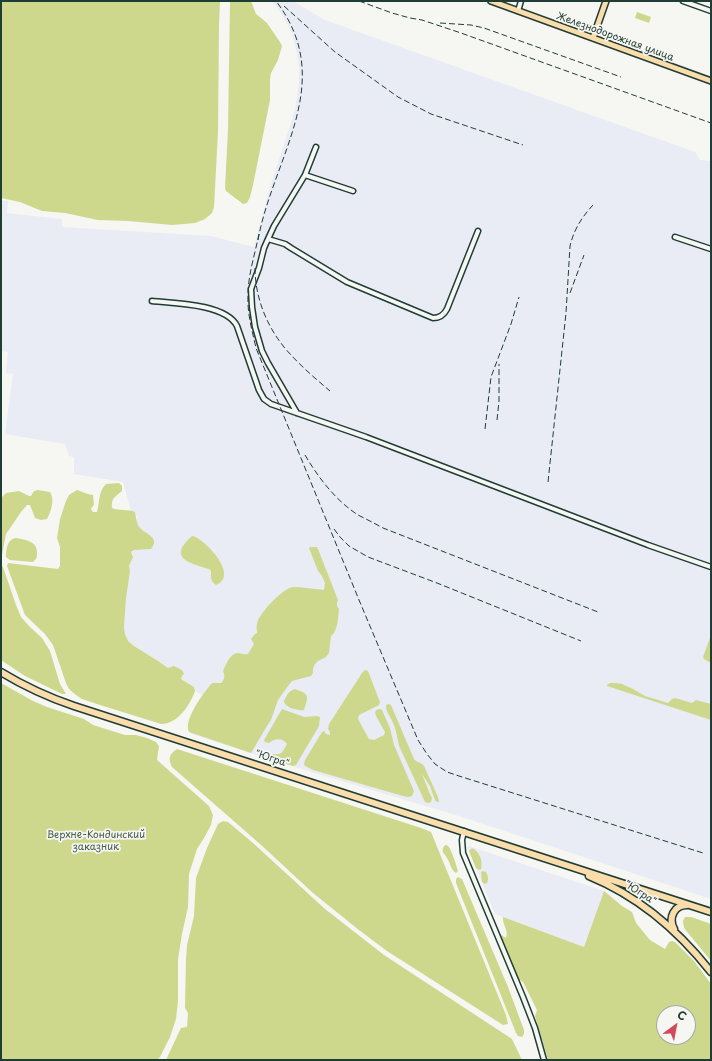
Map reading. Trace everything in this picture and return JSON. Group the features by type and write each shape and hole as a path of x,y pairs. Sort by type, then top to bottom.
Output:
{"highway":[{"name":"\"Югра\"","path":"1,672 45,696 74,706 711,912"},
{"name":"\"Югра\"","path":"541,856 594,878 624,893 648,910 677,934 711,972"},
{"path":"677,934 673,929 672,923 674,912 682,905 693,906"}],"main road":[{"name":"Железнодорожная улица","path":"491,1 711,81"},
{"path":"593,38 606,1"}],"street":[{"path":"518,11 521,1"},
{"path":"683,1 711,11"},
{"path":"297,413 262,351 255,327 251,289 268,239 274,226 305,175 316,147"},
{"path":"305,175 353,191"},
{"path":"268,239 285,244 347,282 437,318 444,314 447,309 478,230"},
{"path":"675,237 711,249"},
{"path":"152,301 205,307 218,311 230,318 235,323 264,399 271,404 366,437 648,545 711,567"},
{"path":"464,832 462,840 463,853 535,1028 544,1060"}],"shaded area":[{"path":"272,1 293,1 325,20 695,152 700,160 711,161 711,899 459,816 268,759 192,734 188,730 188,725 202,695 195,691 194,687 181,679 182,676 134,646 128,641 125,634 124,627 130,571 129,566 133,557 131,552 154,546 154,542 152,537 139,528 135,512 131,511 123,482 74,474 74,457 69,456 65,444 5,434 13,374 6,373 8,352 1,351 1,200 8,201 7,213 62,219 62,227 211,236 254,247 268,194 295,110 299,82 297,54 292,33 281,13"},
{"path":"469,846 604,891 584,947 495,914 467,847"}],"green space":[{"path":"1,1 220,1 218,132 214,207 212,213 205,219 195,223 172,225 98,220 65,213 42,211 20,202 1,198"},
{"path":"230,1 251,1 256,14 267,23 282,46 278,60 271,73 270,100 253,185 247,203 243,204 226,191 225,188 228,130"},
{"path":"637,12 651,17 649,23 635,18"},
{"path":"119,483 122,486 122,491 115,496 112,508 135,512 138,525 153,538 154,541 154,545 151,549 134,550 131,552 133,557 129,566 130,571 124,627 125,634 128,641 134,646 168,668 174,666 182,670 184,674 181,679 194,687 195,691 187,708 173,721 167,723 161,724 82,699 69,689 53,645 45,634 25,615 7,566 8,563 58,569 60,566 60,547 57,538 60,519 69,495 77,490 93,495 94,505 91,509 93,512 97,512 100,493 103,487 106,484"},
{"path":"38,490 50,492 52,498 52,506 47,519 41,520 35,518 30,505 27,505 6,534 1,556 1,498 6,493 19,491 31,496 34,491"},
{"path":"192,536 204,543 211,550 218,558 222,566 224,574 223,580 216,585 212,580 211,571 209,569 188,562 181,555 181,550 185,543"},
{"path":"16,538 31,542 36,546 37,557 33,562 10,560 6,557 9,543 11,540"},
{"path":"317,547 338,600 337,605 339,609 337,624 335,631 331,636 329,653 326,657 315,664 311,676 292,681 288,686 278,700 271,720 251,753 189,732 188,727 191,714 211,684 222,682 224,677 223,671 229,660 233,655 238,653 248,654 254,644 251,639 257,633 258,620 266,608 289,588 293,587 324,590 325,583 318,571 309,548"},
{"path":"1,565 21,617 42,638 50,651 60,684 66,694 62,694 25,676 1,660"},
{"path":"711,635 711,663 703,657"},
{"path":"365,670 368,671 380,702 379,705 359,715 358,719 369,739 374,740 384,735 385,732 375,713 376,710 382,710 390,728 394,745 414,791 412,796 403,796 313,770 304,764 322,732 324,731 326,734 330,735 328,729 329,724"},
{"name":"Верхне-Кондинский заказник","path":"1,683 33,701 84,719 93,725 125,735 136,735 156,742 159,746 157,760 209,806 213,815 211,825 197,849 189,874 188,907 178,959 178,1001 176,1019 170,1037 157,1060 1,1060"},
{"path":"610,683 622,684 645,696 668,703 675,698 692,703 696,700 711,704 711,720 607,686"},
{"path":"295,689 303,692 307,696 304,710 286,706 284,700 291,691"},
{"path":"386,705 391,705 414,759 424,766 439,802 435,800 430,786 422,774 432,798 431,802 425,802 400,748 394,726 386,710"},
{"path":"282,709 304,717 320,717 319,726 296,765 293,766 268,759 266,757 267,755 281,753 287,744 283,740 273,740 269,743 265,742 264,740"},
{"path":"177,749 431,832 506,1015 508,1024 503,1025 387,951 313,893 260,844 172,767 170,757"},
{"path":"223,821 228,822 325,909 384,955 512,1039 522,1060 166,1060 181,1028 187,1027 188,1013 185,1008 186,960 187,945 194,916 196,878 218,824"},
{"path":"445,845 449,847 452,854 458,871 456,873 443,852"},
{"path":"472,848 477,852 481,860 482,866 479,870 476,868 469,851"},
{"path":"481,872 486,872 488,878 487,883 485,884 482,882"},
{"path":"458,877 462,879 508,987 524,1030 522,1037 518,1036 516,1033 456,883 456,879"},
{"path":"604,891 632,912 636,923 650,940 665,949 669,942 675,942 694,961 711,984 711,1060 548,1060 535,1016 537,1010 523,982 517,978 499,934 506,938 507,932 503,923 503,917 584,947"},
{"path":"685,917 691,917 711,924 711,961 684,928 683,921"}],"railway":[{"path":"258,240 266,209 296,120 302,90 301,61 294,31 276,1"},
{"path":"359,1 392,13 422,20 461,33 711,123"},
{"path":"284,6 335,52 398,97 431,114 523,145"},
{"path":"440,23 471,25 484,28 621,77"},
{"path":"548,482 566,313 570,246 579,224 593,205"},
{"path":"259,234 248,287 249,315 256,348 359,600 418,740 427,754 435,764 447,772 703,853"},
{"path":"570,293 584,255"},
{"path":"255,268 261,304 276,336 296,360 330,391"},
{"path":"485,429 491,377 511,324 519,297"},
{"path":"497,420 499,401 499,364"},
{"path":"305,455 328,488 358,515 383,528 598,612"},
{"path":"334,529 349,546 368,557 581,641"}]}
